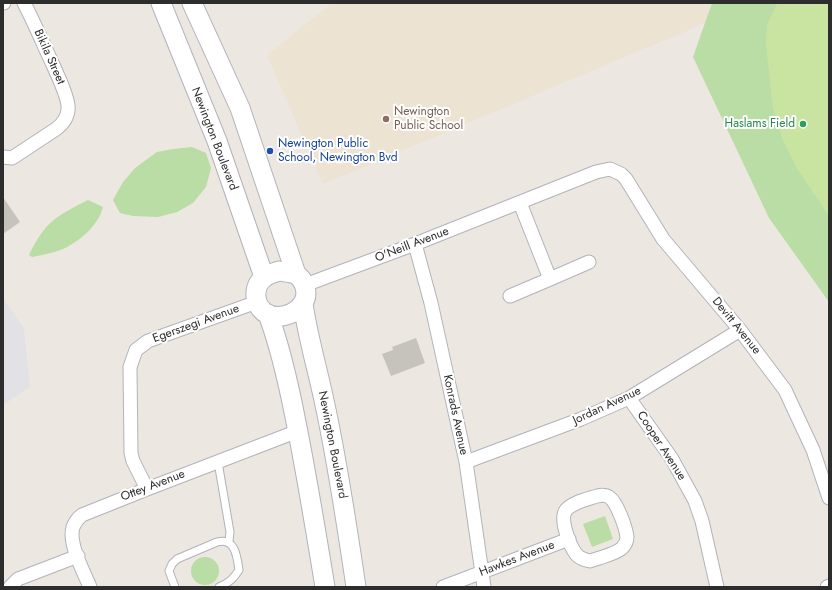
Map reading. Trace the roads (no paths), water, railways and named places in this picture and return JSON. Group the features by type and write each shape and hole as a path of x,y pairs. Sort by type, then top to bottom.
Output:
{"street":[{"name":"Bikila Street","path":"3,158 12,158 56,129 64,121 68,105 63,90 24,3"},
{"name":"Newington Boulevard","path":"161,3 217,141 264,277"},
{"name":"Newington Boulevard","path":"192,3 240,108 301,288 306,324 325,404 337,468 356,587"},
{"name":"O'Neill Avenue","path":"301,288 596,172 610,169 616,171"},
{"name":"Devitt Avenue","path":"616,171 626,179 655,227 673,252 740,330 785,390 792,402 813,450 829,498"},
{"path":"520,203 550,279"},
{"name":"Konrads Avenue","path":"415,244 431,303 466,462 484,587"},
{"path":"510,296 589,262"},
{"path":"263,308 275,316 291,314 297,310 301,288 288,272 271,273 264,277 259,283 256,296 276,336 290,392 310,492 325,587"},
{"name":"Egerszegi Avenue","path":"147,488 133,461 131,453 130,367 136,350 148,341 263,308"},
{"name":"Jordan Avenue","path":"466,462 581,419 629,398 740,330"},
{"name":"Cooper Avenue","path":"629,398 672,459 695,501 702,521 717,587"},
{"name":"Ottey Avenue","path":"90,587 72,537 73,526 77,520 87,512 298,431"},
{"name":"Hawkes Avenue","path":"597,496 605,496 614,501 626,531 626,541 622,548 618,551 590,561 576,554 569,539 563,523 563,516 567,508 597,496"},
{"name":"Hawkes Avenue","path":"443,587 569,539"},
{"path":"10,587 18,579 78,556"}],"lane":[{"path":"218,462 230,532 229,541 236,556 239,570 233,579 227,584 219,587"},
{"path":"175,587 169,571 172,564 177,559 223,540 229,541"}],"place":[{"name":"Newington Public School","path":"386,119"},
{"name":"Haslams Field","path":"803,124"},
{"name":"Newington Public School, Newington Bvd","path":"270,151"}]}
